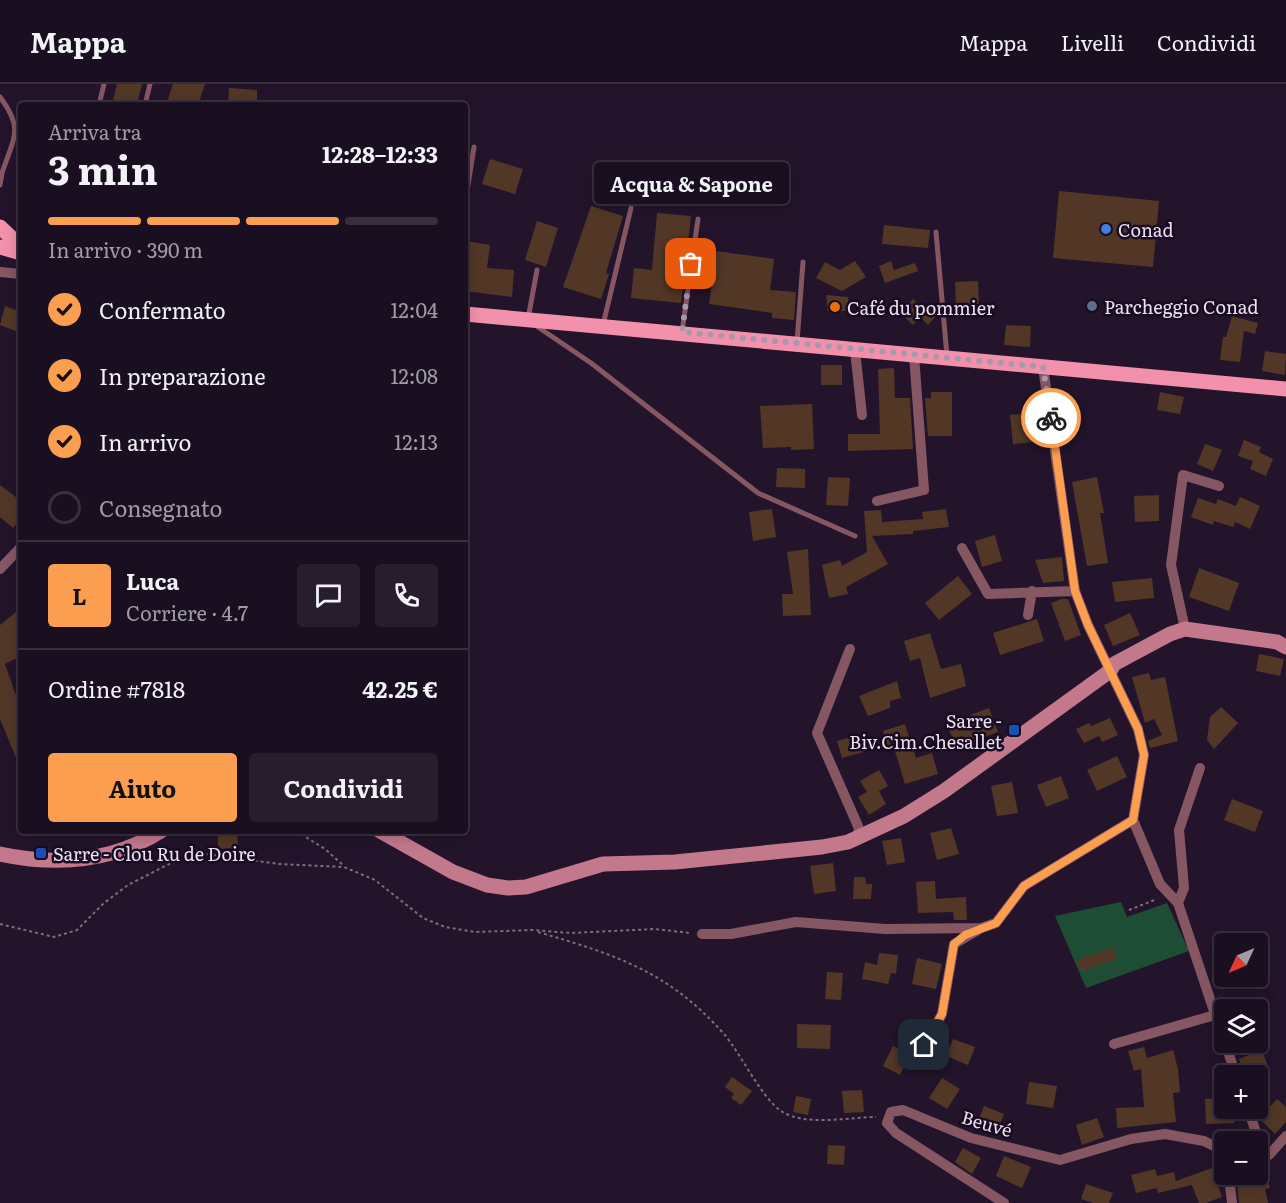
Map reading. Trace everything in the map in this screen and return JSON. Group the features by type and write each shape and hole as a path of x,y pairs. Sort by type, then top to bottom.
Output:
{"main road":[{"path":"0,227 18,244"},
{"path":"0,247 18,252"},
{"path":"468,314 682,332 1286,389"}],"street":[{"path":"0,273 18,274"},
{"path":"855,350 861,415"},
{"path":"877,501 924,490 914,355"},
{"path":"1043,367 1075,591 1138,729 1144,755 1133,820 1160,884 1179,903 1214,1012"},
{"path":"1185,629 1171,565 1183,475 1219,486"},
{"path":"962,548 988,594 1075,591"},
{"path":"0,569 18,550"},
{"path":"1028,615 1032,591"},
{"path":"385,834 453,872 487,885 508,888 526,886 603,864 675,862 810,849 861,838 904,816 944,791 1110,671 1114,664 1170,634 1185,629 1277,642 1286,647"},
{"path":"850,649 817,733 854,816 861,838"},
{"path":"1179,903 1184,888 1179,830 1200,768"},
{"path":"924,1045 942,1014 954,944 965,935 996,923 1024,886 1133,820"},
{"path":"0,854 50,860 100,858 140,844 156,834"},
{"path":"702,934 731,934 796,922 885,929 981,928"},
{"path":"1114,1044 1214,1015"},
{"name":"Beuvé","path":"887,1117 891,1112 903,1110 971,1138 1060,1160 1131,1139 1165,1134 1204,1141 1214,1146"},
{"path":"887,1117 887,1123 896,1133 1004,1203"},
{"path":"1268,1155 1286,1136"},
{"path":"1230,1185 1232,1203"}],"lane":[{"path":"100,102 104,84"},
{"path":"146,102 150,84"},
{"path":"0,97 15,120 13,140 1,174 0,185"},
{"path":"13,140 18,135"},
{"path":"468,185 474,147"},
{"path":"603,326 631,208"},
{"path":"682,332 698,219"},
{"path":"936,232 947,358"},
{"path":"797,344 803,262"},
{"path":"537,270 528,320 591,363 758,493 855,536"}],"path":[{"path":"301,834 325,849 344,867"},
{"path":"0,924 54,937 77,930 104,903 128,885 169,864 199,853 279,864 344,867 375,880 423,918 445,927 475,932 533,930 571,933 655,929 702,934"},
{"path":"1129,909 1170,894"},
{"path":"533,930 598,949 657,975 681,993 724,1034 781,1111 803,1118 887,1117"}],"green space":[{"path":"1121,902 1127,917 1167,903 1189,951 1086,988 1055,916"}],"building":[{"path":"117,84 142,84 138,102 113,102"},
{"path":"173,84 205,84 199,102 167,102"},
{"path":"229,88 257,90 257,102 228,102"},
{"path":"490,159 523,169 515,194 482,184"},
{"name":"Conad","path":"1059,191 1159,201 1153,267 1053,258"},
{"path":"591,206 623,216 606,273 609,274 601,299 563,287"},
{"path":"657,213 691,216 681,303 631,298 634,268 652,270"},
{"path":"537,221 558,228 546,267 525,260"},
{"path":"884,225 930,230 928,248 882,244"},
{"path":"468,241 490,245 487,268 514,270 512,297 468,291"},
{"path":"716,251 774,259 770,290 796,292 794,320 772,318 772,313 709,304"},
{"path":"855,261 866,277 842,291 816,278 825,262 840,270"},
{"path":"891,261 894,270 915,263 918,271 885,283 879,266"},
{"path":"978,281 979,304 956,305 955,282"},
{"path":"826,295 848,297 849,311 828,311"},
{"path":"913,299 923,309 928,304 938,314 928,325 920,317 913,325 900,312"},
{"path":"5,306 18,311 18,332 0,325"},
{"path":"1232,316 1258,323 1255,334 1244,331 1240,362 1220,360 1223,337 1226,337"},
{"path":"1006,325 1031,326 1030,347 1004,345"},
{"path":"1265,351 1286,354 1285,375 1262,371"},
{"path":"821,365 842,365 842,385 821,385"},
{"path":"894,368 895,398 910,398 913,449 848,451 848,434 880,434 878,369"},
{"path":"931,392 952,392 952,436 928,436 925,398 931,398"},
{"path":"1160,392 1184,397 1180,414 1157,410"},
{"path":"812,404 814,449 763,448 760,406"},
{"path":"1041,412 1044,441 1013,444 1010,415"},
{"path":"1244,440 1261,447 1259,452 1273,459 1266,476 1250,469 1253,461 1238,456"},
{"path":"1205,444 1222,450 1213,471 1197,464"},
{"path":"777,468 805,469 805,488 776,487"},
{"path":"828,477 850,478 848,506 826,505"},
{"path":"1097,477 1104,513 1100,513 1108,563 1087,566 1072,482"},
{"path":"0,485 18,499 18,522 13,528 0,517"},
{"path":"1159,495 1159,521 1135,522 1134,496"},
{"path":"1240,497 1260,506 1250,529 1235,522 1233,527 1214,521 1213,525 1191,517 1198,498 1216,504 1218,499 1236,506"},
{"path":"772,509 776,537 753,541 749,512"},
{"path":"946,509 949,527 913,531 913,534 872,536 888,564 846,587 848,594 829,598 822,565 840,560 842,566 867,552 864,511 881,510 882,522 923,519 922,512"},
{"path":"995,535 1002,561 982,567 975,541"},
{"path":"808,549 811,615 783,616 782,594 793,594 787,552"},
{"path":"1062,557 1064,581 1043,583 1035,560"},
{"path":"1199,568 1239,583 1229,611 1189,597"},
{"path":"958,576 972,594 939,620 925,603"},
{"path":"1152,578 1154,598 1115,602 1112,582"},
{"path":"1068,599 1081,635 1065,641 1051,603"},
{"path":"18,610 18,658 5,664 18,701 18,763 0,719 0,625"},
{"path":"1130,613 1140,635 1113,646 1104,625"},
{"path":"1037,619 1044,641 1000,655 993,633"},
{"path":"930,633 941,669 961,664 966,686 930,698 920,658 910,661 904,641"},
{"path":"1259,654 1284,659 1280,676 1256,671"},
{"path":"1149,673 1151,680 1165,677 1178,741 1150,748 1148,741 1162,735 1154,719 1145,723 1132,677"},
{"path":"897,681 901,698 890,701 890,708 868,716 859,696"},
{"path":"1221,707 1238,723 1214,749 1207,740 1210,717"},
{"path":"989,708 998,732 956,748 947,724"},
{"path":"1110,718 1118,735 1102,742 1099,736 1084,743 1076,729"},
{"path":"905,724 916,758 932,753 938,774 905,784 894,748 889,750 883,731"},
{"path":"859,735 864,752 842,758 837,741"},
{"path":"1117,756 1127,777 1097,791 1087,770"},
{"path":"879,770 888,786 879,791 886,804 869,815 858,797 867,792 860,781"},
{"path":"1061,776 1069,798 1046,807 1037,785"},
{"path":"1012,782 1018,813 997,816 991,786"},
{"path":"1232,799 1263,811 1255,832 1224,820"},
{"path":"951,828 959,854 937,860 930,833"},
{"path":"218,834 237,834 238,848 218,849"},
{"path":"901,838 905,862 887,865 882,841"},
{"path":"833,863 836,891 814,894 810,866"},
{"path":"854,877 865,877 866,884 872,884 871,899 853,899"},
{"path":"935,881 936,899 966,897 967,920 954,920 953,912 918,913 916,882"},
{"path":"1113,947 1117,959 1081,971 1077,960"},
{"path":"879,953 898,955 896,974 891,973 888,984 862,979 865,962 877,965"},
{"path":"917,958 942,964 936,989 912,984"},
{"path":"827,972 843,973 841,1000 825,999"},
{"path":"797,1024 831,1025 830,1049 797,1048"},
{"path":"953,1039 975,1047 968,1065 946,1056"},
{"path":"893,1046 911,1055 900,1075 883,1066"},
{"path":"1144,1047 1147,1058 1173,1050 1178,1069 1180,1092 1173,1093 1176,1122 1117,1128 1116,1108 1144,1107 1141,1069 1134,1071 1128,1051"},
{"path":"1254,1053 1263,1053 1267,1065 1241,1065 1239,1059"},
{"path":"732,1077 752,1091 741,1105 731,1098 734,1094 725,1087"},
{"path":"942,1078 960,1089 947,1109 929,1098"},
{"path":"1029,1082 1057,1086 1053,1108 1026,1104"},
{"path":"862,1090 864,1112 844,1113 842,1091"},
{"path":"796,1096 811,1099 808,1115 793,1112"},
{"path":"1205,1099 1214,1099 1214,1119 1234,1119 1234,1123 1206,1124"},
{"path":"1277,1099 1286,1107 1286,1122 1275,1134 1260,1119 1268,1119 1268,1108"},
{"path":"984,1106 1004,1114 996,1134 977,1125"},
{"path":"1097,1118 1104,1137 1082,1145 1076,1125"},
{"path":"828,1145 845,1146 844,1165 827,1164"},
{"path":"963,1148 981,1158 972,1174 955,1162"},
{"path":"1004,1156 1031,1167 1022,1188 996,1176"},
{"path":"1212,1168 1214,1185 1218,1185 1222,1197 1199,1203 1192,1185 1158,1193 1157,1188 1136,1193 1131,1175 1155,1169 1157,1176 1174,1172 1176,1181"},
{"path":"1268,1181 1270,1188 1265,1189 1268,1203 1239,1203 1237,1185 1268,1185"},
{"path":"1086,1184 1113,1193 1109,1203 1093,1203 1081,1199"}],"way so far":[{"path":"691,264 682,332 1043,367 1051,418"}],"place":[{"name":"Conad","path":"1106,229"},
{"name":"Acqua & Sapone","path":"691,264"},
{"name":"Parcheggio Conad","path":"1092,306"},
{"name":"Café du pommier","path":"835,307"},
{"name":"Sarre - Biv.Cim.Chesallet","path":"1014,730"},
{"name":"Sarre - Clou Ru de Doire","path":"41,853"}],"route":[{"path":"924,1045 942,1014 954,944 965,935 996,923 1024,886 1133,820 1144,755 1138,729 1088,625 1075,591 1051,418"}]}
